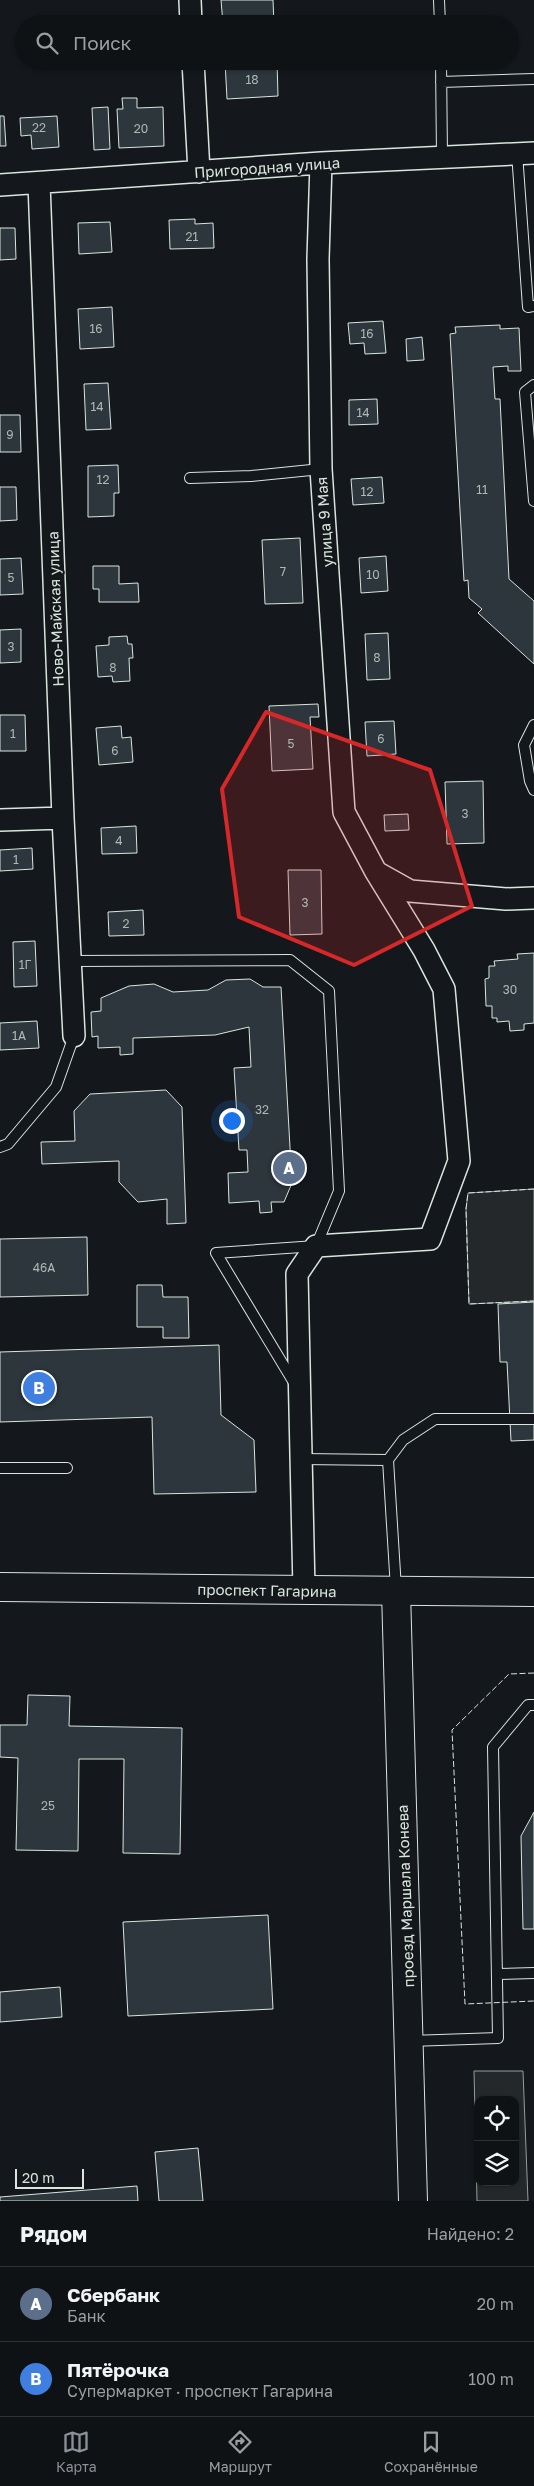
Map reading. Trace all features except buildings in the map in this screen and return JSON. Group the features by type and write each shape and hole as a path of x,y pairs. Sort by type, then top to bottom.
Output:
{"street":[{"path":"190,0 191,15"},
{"path":"193,70 199,172"},
{"name":"Пригородная улица","path":"0,185 321,163 526,153"},
{"name":"улица 9 Мая","path":"316,1246 430,1239 459,1161 444,989 424,950 376,872 344,812 321,468 318,259 321,163"},
{"name":"Ново-Майская улица","path":"39,183 63,818 74,1036"},
{"path":"0,820 63,818"},
{"path":"376,872 410,891 506,899 531,897"},
{"path":"304,1590 297,1274 316,1246"},
{"name":"проспект Гагарина","path":"0,1587 534,1592"},
{"name":"проезд Маршала Конева","path":"396,1591 413,2201"}],"lane":[{"path":"439,0 440,15"},
{"path":"441,70 442,157"},
{"path":"441,82 534,78"},
{"path":"526,153 528,306 534,306"},
{"path":"534,385 525,392 534,501"},
{"path":"190,478 251,476 321,468"},
{"path":"534,725 524,745 530,781 534,790"},
{"path":"70,961 290,960 329,991 339,1191 316,1246 216,1253 300,1392"},
{"path":"0,1147 8,1144 56,1087 74,1036"},
{"path":"396,1591 388,1460 403,1440 435,1419 534,1419"},
{"path":"301,1459 388,1460"},
{"path":"0,1468 67,1468"},
{"path":"409,2041 498,2038 493,1747 528,1705 534,1705"},
{"path":"497,1974 534,1973"}],"highlighted area":[{"path":"266,712 430,770 472,906 354,965 239,917 222,789"}],"shaded area":[{"path":"534,1189 534,1301 469,1304 466,1209 468,1193"},
{"path":"474,2071 523,2071 528,2201 477,2201 477,2186 519,2186 519,2096 475,2096"}],"fence":[{"path":"534,1189 468,1193 466,1209 469,1304 534,1301"},
{"path":"534,1673 509,1674 452,1730 465,2004 534,2001"}],"place":[{"name":"Сбербанк","path":"289,1168"},
{"name":"Пятёрочка","path":"39,1388"}]}
